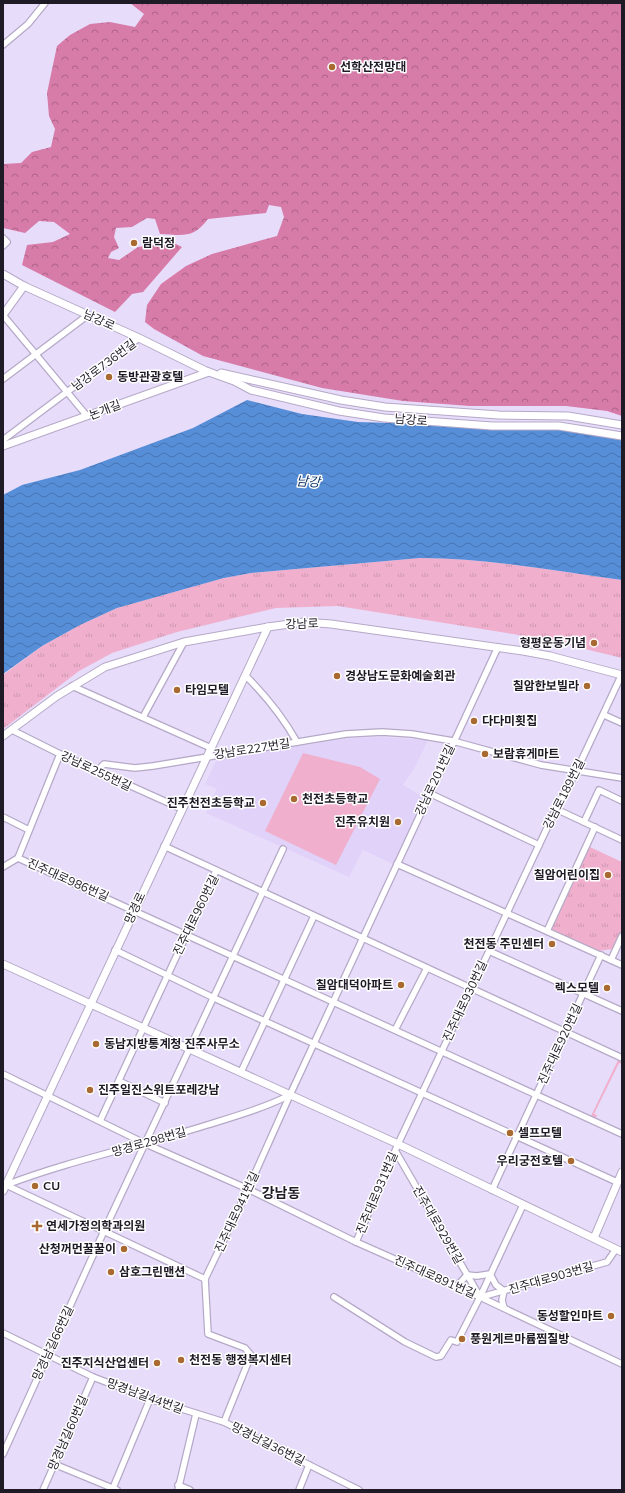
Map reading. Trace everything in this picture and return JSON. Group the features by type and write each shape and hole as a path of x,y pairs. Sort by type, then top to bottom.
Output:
{"street":[{"path":"3,45 28,24 44,3"},
{"path":"3,238 7,242 3,246"},
{"name":"남강로","path":"3,274 24,286 139,338 206,372 234,381 251,390 339,411 384,418 492,426 559,426 622,436"},
{"path":"3,315 24,286"},
{"name":"남강로736번길","path":"3,315 87,416"},
{"path":"3,379 88,315"},
{"name":"남강로736번길","path":"3,440 139,338"},
{"name":"남강로","path":"206,372 235,375 341,400 384,407 499,415 568,416 622,425"},
{"name":"논개길","path":"3,446 206,372"},
{"name":"강남로","path":"3,736 72,686 105,668 184,642 304,622 498,647 550,656 622,675"},
{"name":"망경로","path":"4,1184 48,1096 90,1003 268,627"},
{"path":"143,717 184,642"},
{"name":"강남로201번길","path":"333,1001 498,647"},
{"name":"강남로227번길","path":"245,675 273,705 286,722 297,742"},
{"name":"강남로189번길","path":"507,913 622,675"},
{"path":"72,686 211,748"},
{"path":"604,715 622,723"},
{"name":"강남로255번길","path":"12,730 96,771 182,810"},
{"name":"강남로227번길","path":"96,771 104,764 129,767 147,767 346,734 382,732 412,734 453,741 541,766 622,778"},
{"path":"18,858 60,754"},
{"path":"584,822 599,790 622,801"},
{"path":"429,793 539,845"},
{"path":"556,809 622,840"},
{"path":"3,817 29,830"},
{"path":"547,931 595,827"},
{"path":"164,846 216,871"},
{"name":"망경남길66번길","path":"3,1454 104,1231 146,1144 283,848"},
{"name":"진주대로986번길","path":"3,867 18,858 285,979"},
{"path":"397,864 622,965"},
{"name":"진주대로960번길","path":"100,1121 216,871 622,1058"},
{"name":"진주대로930번길","path":"397,1148 507,913"},
{"path":"241,1072 314,916"},
{"path":"611,960 622,936"},
{"path":"115,950 214,998 617,1182"},
{"name":"진주대로930번길","path":"489,951 542,975"},
{"name":"진주대로920번길","path":"492,1190 600,955"},
{"path":"3,964 241,1072 397,1148 492,1190 619,1250"},
{"path":"395,1030 427,968"},
{"name":"진주대로920번길","path":"542,975 622,1011"},
{"name":"진주대로930번길","path":"285,979 478,1068"},
{"name":"진주대로941번길","path":"251,1355 245,1348 208,1334 205,1279 248,1189 333,1001"},
{"name":"진주대로920번길","path":"478,1068 622,1134"},
{"name":"진주대로891번길","path":"3,1074 146,1144 248,1189 356,1242 457,1286 622,1364"},
{"path":"119,1081 165,1103"},
{"name":"망경로298번길","path":"4,1184 146,1144 268,1106 290,1095"},
{"name":"진주대로931번길","path":"356,1242 397,1148"},
{"name":"진주대로929번길","path":"397,1148 466,1275 480,1297"},
{"path":"594,1238 622,1172"},
{"path":"4,1184 205,1279"},
{"path":"334,1297 405,1342 436,1357 441,1356 451,1340 457,1342 523,1205"},
{"name":"진주대로903번길","path":"480,1297 607,1262 619,1250"},
{"path":"457,1286 466,1275 478,1276 490,1274"},
{"path":"490,1274 496,1285 504,1291 502,1300 504,1308"},
{"name":"망경남길44번길","path":"3,1333 93,1377 150,1399 196,1414 178,1488 190,1490"},
{"name":"망경남길36번길","path":"224,1422 251,1355"},
{"name":"망경남길60번길","path":"43,1490 93,1377"},
{"path":"54,1464 115,1489 150,1399"},
{"name":"망경남길36번길","path":"196,1414 224,1422 309,1465 299,1490"},
{"path":"309,1465 359,1490"}],"shaded area":[{"name":"천전초등학교","path":"379,737 428,740 414,769 403,785 425,798 393,864 363,850 349,877 206,813 217,789 205,784 217,759 343,739"}],"green space":[{"path":"130,3 622,3 622,416 607,411 566,406 470,406 403,401 322,388 203,356 154,329 145,322 147,305 161,284 186,266 212,254 277,236 284,217 281,207 269,205 266,213 208,219 203,225 192,233 181,235 160,234 155,219 147,218 132,227 116,228 114,237 119,248 111,252 108,258 119,260 138,247 172,242 182,247 143,292 132,294 115,312 22,265 27,245 53,242 70,234 54,222 39,221 25,233 3,228 3,164 21,163 32,152 51,147 55,129 49,116 47,93 57,46 70,35 90,24 110,22 135,27 144,14"},
{"path":"420,558 471,560 622,580 622,658 544,639 338,606 276,608 177,632 112,653 79,671 3,729 3,675 42,646 80,625 117,608 224,578 251,573"},
{"path":"303,753 360,767 380,779 336,865 265,831"},
{"path":"590,847 622,862 622,932 614,949 597,951 549,929"},
{"path":"618,1060 622,1061 622,1064 619,1063 594,1114 597,1115 596,1118 591,1116"}],"water":[{"name":"남강","path":"247,400 302,414 358,422 601,429 622,437 622,580 471,560 420,558 251,573 224,578 117,608 80,625 42,646 3,674 3,495 22,485 80,470 193,428"}],"place":[{"name":"선학산전망대","path":"332,67"},
{"name":"람덕정","path":"134,243"},
{"name":"동방관광호텔","path":"109,377"},
{"name":"형평운동기념","path":"594,643"},
{"name":"경상남도문화예술회관","path":"337,676"},
{"name":"칠암한보빌라","path":"587,686"},
{"name":"타임모텔","path":"177,690"},
{"name":"다다미횟집","path":"474,721"},
{"name":"보람휴게마트","path":"485,754"},
{"name":"천전초등학교","path":"294,799"},
{"name":"진주천전초등학교","path":"263,803"},
{"name":"진주유치원","path":"398,822"},
{"name":"칠암어린이집","path":"608,875"},
{"name":"천전동 주민센터","path":"552,944"},
{"name":"칠암대덕아파트","path":"401,985"},
{"name":"렉스모텔","path":"607,988"},
{"name":"동남지방통계청 진주사무소","path":"96,1044"},
{"name":"진주일진스위트포레강남","path":"90,1090"},
{"name":"셀프모텔","path":"510,1133"},
{"name":"우리궁전호텔","path":"571,1161"},
{"name":"CU","path":"35,1186"},
{"name":"연세가정의학과의원","path":"37,1226"},
{"name":"산청꺼먼꿀꿀이","path":"124,1249"},
{"name":"삼호그린맨션","path":"111,1272"},
{"name":"동성할인마트","path":"611,1316"},
{"name":"풍원게르마륨찜질방","path":"462,1339"},
{"name":"천전동 행정복지센터","path":"181,1360"},
{"name":"진주지식산업센터","path":"157,1363"}],"district":[{"name":"강남동","path":"281,1193"}]}
